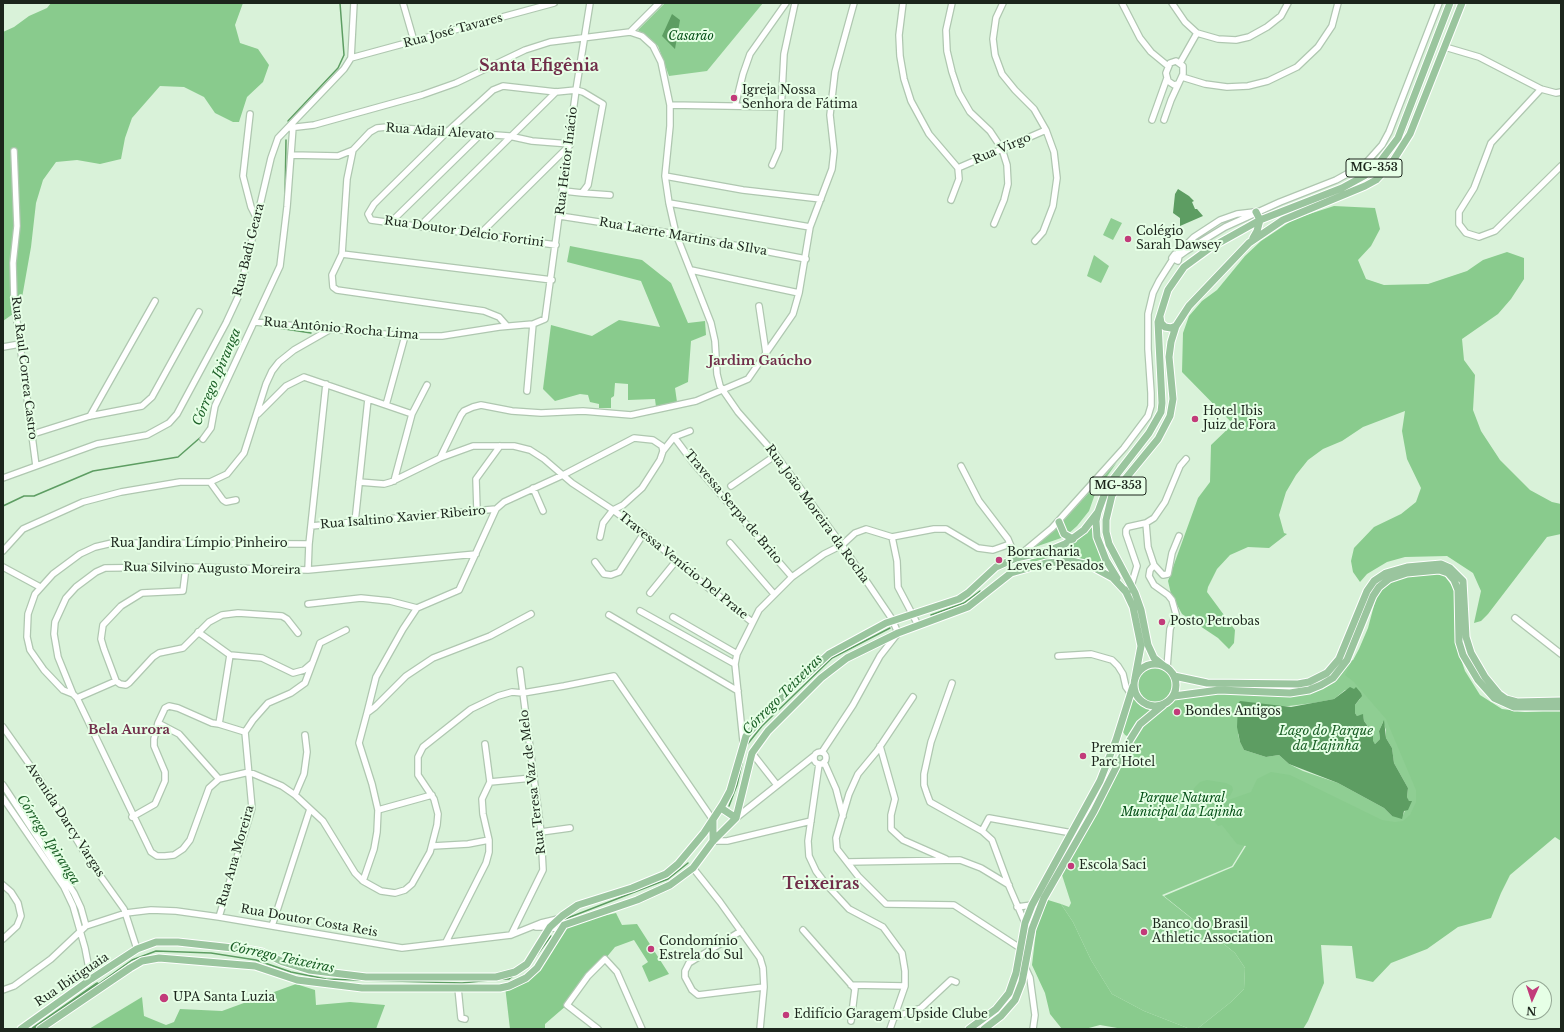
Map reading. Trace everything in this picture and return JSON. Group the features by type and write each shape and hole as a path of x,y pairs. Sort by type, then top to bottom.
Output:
{"main road":[{"name":"MG-353","path":"1174,676 1154,658 1148,645 1141,610 1129,590 1114,574 1102,550 1096,522 1107,487 1149,433 1161,412 1162,403 1158,322 1168,290 1184,267 1210,248 1260,220 1342,188 1371,171 1385,156 1398,138 1450,3"},
{"name":"MG-353","path":"969,1029 996,1009 1009,993 1016,972 1025,923 1032,905 1100,781 1119,730 1133,686 1141,646 1134,607 1129,590 1109,544 1106,532 1108,507 1112,495 1158,439 1170,416 1173,399 1169,357 1171,342 1176,326 1189,306 1249,243 1283,220 1366,186 1384,172 1399,154 1410,134 1462,3"},
{"path":"1249,243 1257,231 1260,220 1256,212"},
{"path":"1160,313 1163,325 1171,328 1176,326"},
{"path":"140,956 156,942 178,942 256,951 295,967 325,973 366,977 496,977 515,972 527,964 550,927 558,919 578,905 632,888 666,874 690,851 721,808 730,791 746,736 757,722 829,654 893,620 958,599 968,593 991,571 1016,558 1048,551 1073,539 1084,530 1098,512"},
{"path":"1059,522 1064,534 1073,539"},
{"path":"992,588 994,583 1003,575 1028,562 1029,555"},
{"path":"140,956 256,966 297,980 362,988 500,988 526,978 537,968 562,928 637,900 670,885 693,868 713,841 736,818 752,753 768,731 782,716 837,665 863,649 898,633 968,607 1011,573 1046,563 1071,561 1089,565 1113,578 1129,590"},
{"path":"1174,696 1176,686 1174,676 1207,683 1298,684 1309,682 1327,673 1339,659 1367,591 1374,581 1386,573 1407,568 1442,564 1450,568 1463,581 1466,637 1470,653 1485,677 1499,694 1506,699 1517,702 1561,701"},
{"path":"984,1029 1001,1016 1015,1000 1025,968 1032,929 1044,898 1094,811 1130,740 1140,724 1174,696 1219,690 1290,693 1309,690 1321,685 1333,678 1347,660 1373,596 1379,587 1389,579 1407,573 1439,570 1448,573 1454,580 1458,590 1459,642 1463,655 1478,680 1494,698 1514,707 1561,707"},
{"path":"1135,678 1137,673 1147,665 1158,664 1165,667"},
{"path":"1133,686 1135,692 1143,703 1157,707 1163,705"},
{"path":"1119,730 1124,737 1130,740"},
{"path":"721,808 736,818"},
{"path":"713,820 713,841"},
{"path":"690,851 690,865 693,868"},
{"name":"Rua Ibitiguaia","path":"20,1029 91,979 140,956"},
{"name":"Rua Ibitiguaia","path":"40,1029 140,956"}],"street":[{"path":"351,58 354,3"},
{"path":"403,3 414,41"},
{"name":"Rua José Tavares","path":"351,58 554,3"},
{"name":"Rua Heitor Inácio","path":"545,319 552,280 576,90 590,3"},
{"path":"203,439 209,431 215,406 255,322 281,259 291,155 290,128 314,125 422,95 456,83 525,50 550,42 585,39 630,32 659,3"},
{"path":"735,106 742,74 750,54 786,3"},
{"path":"772,165 779,149 783,107 784,54 794,3"},
{"path":"440,458 461,415 464,411 473,407 482,405 512,411 535,413 583,411 631,415 696,401 723,391 748,379 793,314 799,293 806,259 810,227 832,169 834,151 830,115 835,72 854,3"},
{"path":"903,3 899,36 900,56 904,79 911,101 929,134 958,168 959,179 951,200"},
{"path":"952,3 946,30 946,51 954,79 959,93 970,112 990,131 1002,149 1007,165 1008,184 1004,200 994,224"},
{"path":"1003,3 996,18 993,39 995,55 1002,74 1014,90 1034,110 1046,130 1054,152 1057,178 1052,206 1043,232 1035,241"},
{"path":"1122,3 1140,38 1151,52 1168,66"},
{"path":"1172,3 1185,22 1197,33 1218,39 1236,40 1249,37 1267,28 1281,16 1288,3"},
{"path":"1182,77 1205,84 1227,87 1248,86 1274,78 1297,67 1318,47 1332,26 1338,3"},
{"path":"1177,257 1225,228 1256,212 1351,173 1365,164 1374,155 1389,132 1439,3"},
{"name":"Rua João Moreira da Rocha","path":"630,32 642,36 653,46 661,62 670,105 670,126 665,176 669,203 676,234 711,323 715,342 717,374 723,391 751,428 776,455 842,544 893,620 898,633"},
{"path":"1180,62 1197,33"},
{"path":"1445,47 1479,57 1541,89 1556,93 1561,92"},
{"name":"Rua Badi Geara","path":"3,478 97,444 147,436 169,423 177,414 226,323 239,295 274,148 278,138 290,128 344,69 351,58"},
{"path":"1152,120 1167,78 1168,66 1174,61 1180,62"},
{"path":"1164,120 1182,77 1183,69 1180,62"},
{"path":"1167,78 1170,84 1178,84"},
{"path":"448,131 492,90 511,87 556,92 576,90 584,92 602,104 588,185 582,193"},
{"path":"1541,89 1491,143 1474,188 1459,212 1459,224 1466,233 1479,237 1495,231 1561,166"},
{"path":"420,226 509,136 556,92"},
{"path":"670,105 783,107"},
{"path":"250,114 244,176 251,206 257,219"},
{"name":"Rua Adail Alevato","path":"353,150 364,138 377,128 387,127 509,136 532,141 570,144"},
{"name":"Rua Virgo","path":"958,168 1046,130"},
{"name":"Rua Doutor Délcio Fortini","path":"448,131 374,204 368,214 371,220 556,245"},
{"path":"391,222 481,134"},
{"path":"480,234 570,144"},
{"path":"291,155 338,156 353,150"},
{"path":"353,150 347,179 342,254 332,275 331,285 337,290 484,311 499,317 507,326"},
{"name":"Rua Raul Correa Castro","path":"14,151 17,226 13,263 13,285 22,371 33,434 36,466"},
{"path":"665,176 743,190 821,199"},
{"path":"564,191 610,195"},
{"path":"669,203 810,227"},
{"path":"961,466 979,501 1008,539 1016,558 1059,522 1072,504 1097,480 1124,448 1148,416 1151,393 1148,349 1148,314 1153,293 1159,281 1194,237 1221,219 1240,213 1256,212"},
{"name":"Rua Laerte Martins da SIlva","path":"560,216 676,234 806,259"},
{"path":"1221,219 1226,224 1225,228"},
{"path":"342,254 552,280"},
{"path":"1177,257 1184,267"},
{"path":"691,270 799,293"},
{"path":"90,416 155,301"},
{"path":"759,306 766,353"},
{"path":"33,434 90,416 133,409 147,402 199,312"},
{"name":"Rua Antônio Rocha Lima","path":"255,322 405,336 442,336 507,326 533,324 545,319"},
{"path":"526,391 533,324"},
{"path":"3,551 23,529 62,510 83,502 121,492 180,482 210,482 226,474 240,460 257,415 266,384 279,362 294,350 329,330"},
{"path":"386,405 405,336"},
{"path":"3,347 20,344"},
{"path":"257,415 286,386 304,377 412,414"},
{"path":"308,570 309,544 326,384"},
{"path":"359,482 384,484 394,481 412,414 427,385"},
{"path":"355,522 368,399"},
{"path":"600,537 603,523 613,510 623,505 642,488 660,460 662,449 674,437 690,431"},
{"name":"Travessa Serpa de Brito","path":"674,437 695,465 792,577"},
{"path":"363,881 375,843 378,810 372,784 359,743 376,677 403,629 419,607 459,590 496,509 504,502 563,475 634,438 653,440 662,449"},
{"name":"Travessa Venício Del Prate","path":"394,481 440,458 473,446 514,446 530,450 544,459 588,494 644,533 752,622"},
{"path":"477,510 476,480 500,446"},
{"path":"731,486 776,455"},
{"path":"1129,590 1137,566 1128,541 1126,530 1133,525 1146,523 1154,518 1165,502 1180,466 1186,459"},
{"path":"210,482 223,500 226,502 236,500"},
{"path":"533,488 543,511"},
{"name":"Rua Isaltino Xavier Ribeiro","path":"311,526 496,509"},
{"path":"1146,523 1148,547 1154,565 1163,575 1168,574 1172,553 1179,536"},
{"path":"743,743 735,664 737,654 759,610 792,577 824,554 842,544 855,533 866,529 892,537 934,528 946,529 978,548 993,550 1010,544"},
{"path":"596,562 604,574 611,575 619,572 644,533"},
{"path":"892,537 897,561 898,587 918,625"},
{"name":"Rua Jandira Límpio Pinheiro","path":"75,696 63,690 48,675 30,650 27,637 28,614 31,603 40,587 53,574 80,554 95,546 112,543 309,544"},
{"path":"730,543 774,594"},
{"path":"1029,555 1031,547"},
{"name":"Rua Silvino Augusto Moreira","path":"219,779 209,788 190,840 183,849 174,855 157,856 150,852 132,817 58,657 54,634 59,611 66,598 76,587 96,572 105,568 186,567 308,570 476,554"},
{"path":"650,594 676,560"},
{"path":"1154,565 1150,570 1149,576 1154,585 1168,595 1172,600 1176,614 1170,629 1165,667"},
{"path":"3,567 40,587"},
{"path":"186,567 185,588 181,592 150,592 136,596 110,615 102,625 104,649 116,681 122,686 133,680 153,657 159,653 183,648 214,618 238,613 282,616 287,619 298,633"},
{"path":"308,604 360,598 390,601 419,607"},
{"path":"640,611 735,664"},
{"path":"367,713 375,708 406,676 433,658 490,636 531,614"},
{"path":"608,615 738,691"},
{"path":"673,617 737,654"},
{"path":"1515,618 1561,654"},
{"path":"132,817 155,804 165,781 165,772 154,746 154,733 165,708 169,706 212,723 245,732 268,703 291,693 305,683 320,643 346,630"},
{"path":"198,632 230,655 262,658 293,674 304,670 311,664"},
{"path":"736,818 818,752 822,752 853,705 880,656 898,633"},
{"path":"1058,656 1091,654 1112,660 1123,674 1126,687 1130,694"},
{"path":"219,724 230,655"},
{"name":"Rua Teresa Vaz de Melo","path":"511,935 543,870 541,832 532,778 520,670"},
{"path":"158,723 180,734 219,779 250,772 270,780 295,795 323,821 355,873 363,881 381,891 395,893 405,890 412,884 433,846 438,814 432,795 418,775 418,757 423,747 471,709 498,696 512,692 523,693 614,676 713,820"},
{"path":"75,696 116,681"},
{"path":"952,682 932,742 924,774 924,785 930,802 982,830 992,840 1025,923"},
{"path":"912,697 880,746 858,774 849,794 844,817 836,838 837,849 867,886 886,904 954,905 1020,948"},
{"name":"Avenida Darcy Vargas","path":"3,727 39,778 89,860 126,913 140,956"},
{"name":"Rua Ana Moreira","path":"219,917 252,808 250,772 245,732"},
{"path":"295,795 304,774 307,752 305,736"},
{"path":"446,942 486,864 489,852 489,840 483,814 482,799 490,782 485,744"},
{"path":"880,746 895,799 891,815 891,830 903,840 948,859"},
{"path":"822,752 826,757 821,763 808,842 809,856 816,871 849,909 883,927 902,953 905,971 905,986 890,1029"},
{"path":"752,753 777,785"},
{"path":"814,756 815,760 821,763 836,789 844,817"},
{"path":"490,782 532,778"},
{"path":"3,785 5,792 74,893 81,908 91,979"},
{"path":"378,810 432,795"},
{"path":"3,798 64,887 83,927"},
{"path":"272,926 310,809"},
{"path":"982,830 989,818 1072,833"},
{"path":"713,841 727,841 811,822"},
{"path":"541,832 570,828"},
{"path":"433,846 468,844 489,840"},
{"path":"848,862 948,859 960,860 981,868 1009,886"},
{"path":"693,868 760,958 763,968 764,987 760,1029"},
{"path":"3,885 11,892 18,903 21,916 17,926 3,939"},
{"path":"1017,906 1032,905"},
{"name":"Rua Doutor Costa Reis","path":"83,927 126,913 151,910 219,917 402,948 511,935 536,927 562,928"},
{"path":"558,919 561,920 562,928"},
{"name":"Rua Doutor Costa Reis","path":"536,927 541,923 558,919"},
{"path":"3,990 14,986 51,959 83,927"},
{"path":"803,930 854,989 851,1021"},
{"path":"741,931 689,963 685,971 685,977 688,984 698,995 764,987"},
{"path":"598,1029 567,1005 588,976 605,959 617,972 642,1029"},
{"path":"1025,968 1030,978 1035,1016 1033,1029"},
{"path":"895,1017 921,1008 951,980 956,982"},
{"path":"851,985 905,986"},
{"path":"458,988 461,1018 465,1019"}],"green space":[{"name":"Casarão","path":"665,3 763,3 707,71 669,76 658,46 638,30"},
{"path":"1111,218 1122,223 1113,240 1103,235"},
{"path":"1094,255 1109,266 1101,283 1087,276"},
{"path":"1117,462 1095,494 1089,511 1077,526 1067,535 1062,522"},
{"path":"1093,523 1094,537 1104,568 1085,560 1058,557 1029,564 1032,556 1051,552"},
{"path":"1057,528 1064,537 1035,547 1056,529"},
{"name":"Parque Natural Municipal da Lajinha","path":"1352,660 1384,676 1445,839 1268,808 1232,866 1162,895 1235,953 1245,968 1244,989 1231,1002 1197,1029 1190,1029 1144,1011 1112,994 1091,960 1073,922 1061,904 1069,907 1071,903 1062,875 1139,731 1154,714 1175,699 1202,693 1290,695 1321,688 1336,680","holes":["1353,689 1361,693 1360,699 1355,705 1355,713 1357,716 1363,715 1364,721 1371,730 1373,742 1375,744 1380,739 1379,731 1383,722 1386,730 1386,738 1392,748 1394,763 1408,788 1407,797 1409,802 1403,815 1392,816 1384,808 1338,783 1303,771 1289,764 1279,755 1266,757 1244,750 1240,742 1238,734 1281,707 1334,699 1345,690"]},
{"path":"1155,665 1169,671 1175,685 1169,699 1155,705 1141,699 1135,685 1141,671"},
{"path":"1133,687 1138,699 1143,704 1159,707 1131,738 1125,735 1121,729"}],"shaded area":[{"path":"51,3 243,3 235,25 240,43 258,49 269,65 263,82 247,97 239,122 233,122 215,113 204,97 184,87 160,86 132,118 125,138 121,159 100,164 77,160 56,162 43,180 36,203 31,247 20,309 3,321 3,32 14,27 29,16 47,8"},
{"path":"1334,206 1375,208 1380,229 1371,246 1358,260 1366,279 1384,285 1428,284 1467,271 1483,260 1507,252 1524,258 1524,279 1511,299 1498,314 1462,339 1464,360 1475,375 1473,410 1481,431 1500,460 1530,490 1552,502 1561,504 1561,534 1547,537 1488,614 1481,621 1474,623 1481,591 1473,573 1447,556 1405,557 1387,562 1367,574 1360,582 1353,572 1351,561 1354,548 1374,527 1401,514 1416,502 1421,488 1407,459 1402,431 1405,411 1363,427 1342,441 1323,449 1308,460 1296,475 1286,492 1279,515 1284,533 1287,534 1269,548 1248,547 1230,555 1217,569 1207,592 1235,630 1234,643 1229,649 1218,638 1182,614 1171,594 1168,581 1198,498 1210,482 1211,445 1233,424 1182,372 1183,333 1189,316 1202,301 1217,290 1245,256 1261,241 1294,219"},
{"path":"570,246 642,260 671,283 688,323 705,321 706,335 691,341 688,382 675,388 677,402 656,407 655,399 628,400 628,384 615,383 614,396 611,398 611,408 599,408 599,404 590,402 588,395 580,394 555,401 543,389 551,325 592,336 619,320 660,327 641,281 567,262"},
{"path":"1429,573 1444,575 1455,590 1455,642 1465,671 1480,695 1502,709 1525,712 1561,710 1561,841 1555,837 1510,875 1491,918 1458,927 1427,949 1391,963 1373,982 1356,978 1352,946 1321,945 1324,983 1308,1021 1303,1029 1197,1029 1231,1002 1244,989 1245,968 1235,953 1164,896 1233,867 1246,846 1237,844 1222,825 1218,826 1214,821 1217,812 1215,808 1211,803 1204,803 1194,795 1193,790 1200,782 1207,780 1226,783 1232,786 1233,790 1230,796 1217,799 1220,803 1251,792 1257,779 1271,772 1290,775 1382,820 1395,822 1403,821 1410,815 1416,802 1416,790 1386,719 1354,682 1345,675 1359,649 1368,628 1376,598 1382,589 1390,582 1408,575"},
{"path":"1048,900 1061,904 1073,922 1091,960 1112,994 1144,1011 1190,1029 1123,1029 1100,1025 1085,1029 1062,1029 1050,1014 1045,993 1032,965 1037,923"},
{"path":"616,913 622,925 637,924 669,974 649,982 642,966 648,962 634,940 615,947 567,1005 545,1024 545,1029 510,1029 505,986 536,972 570,923"},
{"path":"296,984 315,990 316,1005 350,1002 385,1005 376,1029 89,1029 142,997 144,1016 166,1025 174,1022 180,1009 222,1011"}],"water":[{"path":"672,14 680,20 675,49 662,36"},
{"path":"1178,189 1194,201 1192,202 1195,209 1197,209 1203,216 1180,226 1180,218 1173,213 1175,194"},
{"name":"Lago do Parque da Lajinha","path":"1350,687 1354,689 1356,687 1361,693 1362,696 1355,705 1355,713 1357,716 1363,714 1364,721 1373,733 1373,741 1375,744 1380,739 1379,731 1384,720 1386,738 1392,748 1394,763 1408,788 1407,797 1409,801 1412,801 1408,810 1404,811 1402,819 1392,816 1384,808 1338,783 1289,764 1279,755 1266,757 1244,750 1240,742 1237,727 1238,704 1240,701 1291,707 1334,699"}],"waterway":[{"name":"Córrego Ipiranga","path":"288,121 338,68 344,55 340,3"},
{"name":"Córrego Ipiranga","path":"285,196 286,140"},
{"path":"259,325 311,333"},
{"name":"Córrego Ipiranga","path":"208,429 212,411"},
{"name":"Córrego Ipiranga","path":"3,506 24,496 34,496 93,471 178,457 202,436"},
{"name":"Córrego Teixeiras","path":"931,615 964,603 980,591"},
{"name":"Córrego Teixeiras","path":"746,746 762,726 832,658 890,628"},
{"name":"Córrego Teixeiras","path":"729,806 737,785 742,763"},
{"name":"Córrego Ipiranga","path":"3,793 54,867"},
{"name":"Córrego Teixeiras","path":"565,919 668,879 688,863"},
{"name":"Córrego Ipiranga","path":"75,905 82,922"},
{"name":"Córrego Teixeiras","path":"534,959 551,936"},
{"name":"Córrego Teixeiras","path":"97,985 132,960 156,951 211,953 256,960 291,972 326,979 462,983 490,980"},
{"name":"Córrego Teixeiras","path":"499,979 509,979 513,976"},
{"name":"Córrego Ipiranga","path":"34,1029 97,985"}],"place":[{"name":"Igreja Nossa Senhora de Fátima","path":"734,98"},
{"name":"Colégio Sarah Dawsey","path":"1128,239"},
{"name":"Hotel Ibis Juiz de Fora","path":"1195,419"},
{"name":"Borracharia Leves e Pesados","path":"999,560"},
{"name":"Posto Petrobas","path":"1162,622"},
{"name":"Bondes Antigos","path":"1177,712"},
{"name":"Premier Parc Hotel","path":"1083,756"},
{"name":"Escola Saci","path":"1071,866"},
{"name":"Banco do Brasil Athletic Association","path":"1144,932"},
{"name":"Condomínio Estrela do Sul","path":"651,949"},
{"name":"UPA Santa Luzia","path":"164,998"},
{"name":"Edifício Garagem Upside Clube","path":"786,1015"}],"district":[{"name":"Santa Efigênia","path":"539,66"},
{"name":"Jardim Gaúcho","path":"760,361"},
{"name":"Bela Aurora","path":"129,730"},
{"name":"Teixeiras","path":"821,884"}]}
